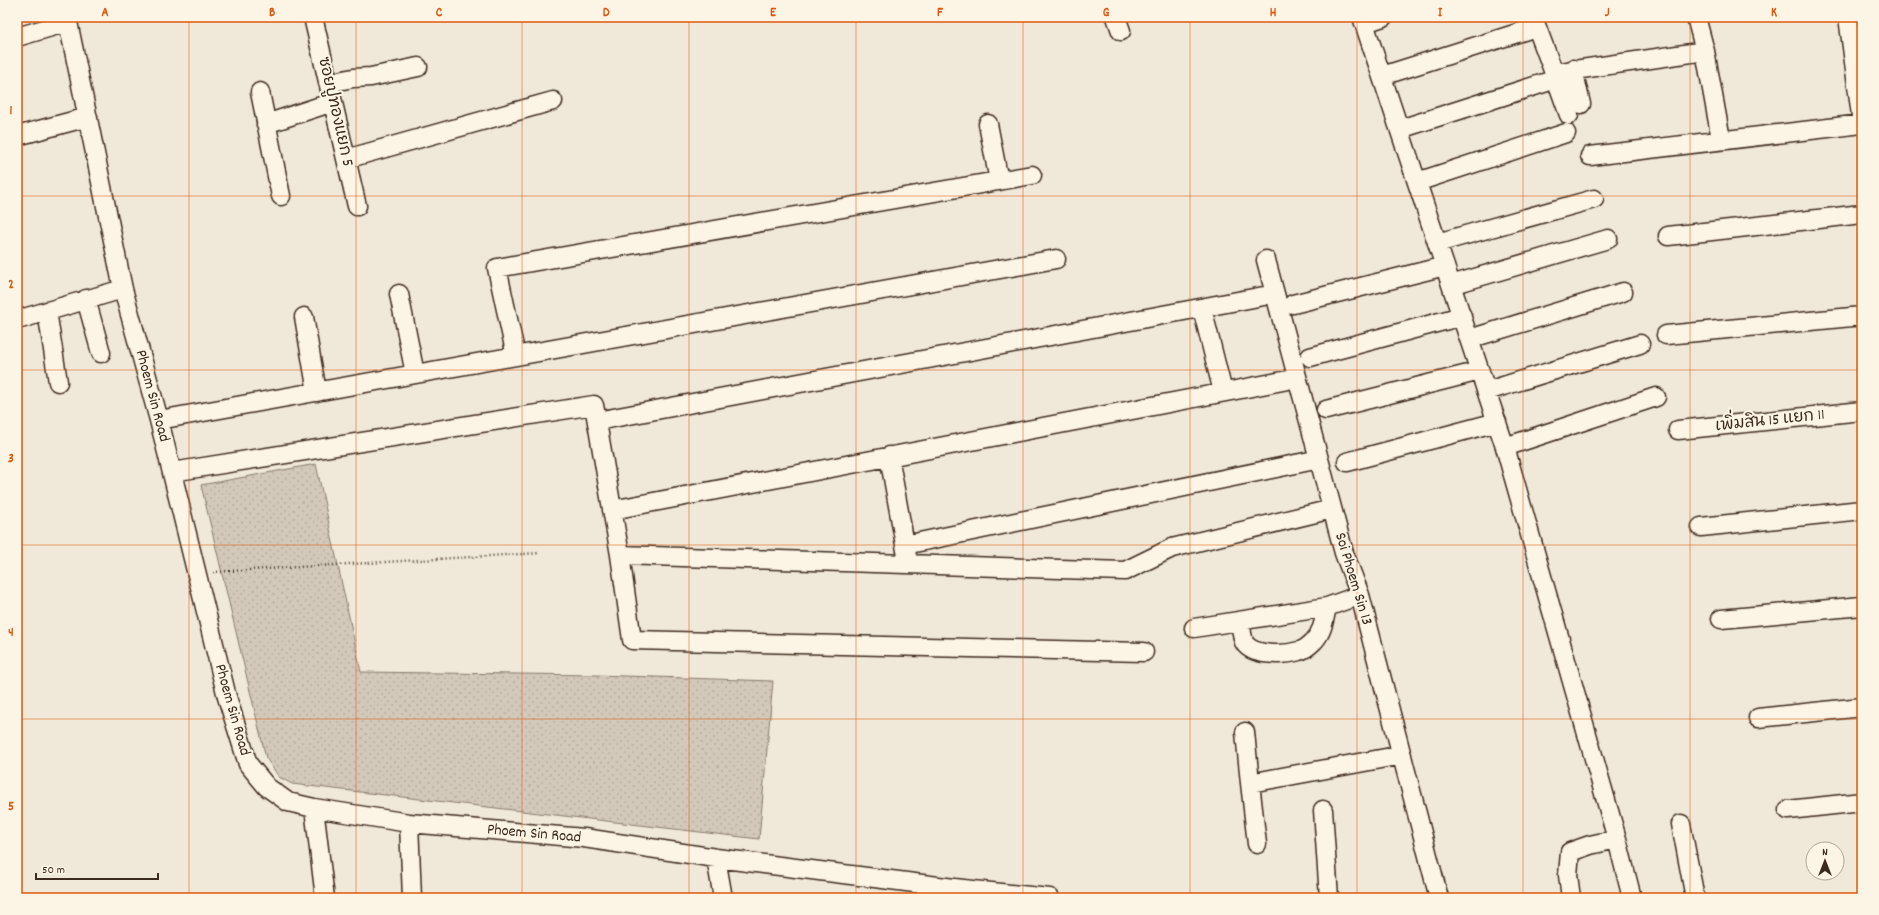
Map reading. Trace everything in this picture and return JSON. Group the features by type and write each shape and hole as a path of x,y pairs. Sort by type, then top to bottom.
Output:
{"street":[{"name":"ซอยปูทองแยก 5","path":"313,17 357,206"},
{"path":"1383,17 1363,20 1505,447 1617,839 1632,898"},
{"path":"1696,17 1705,52 1721,139"},
{"path":"1590,156 1721,139 1862,124 1848,17"},
{"path":"17,37 68,20"},
{"name":"Phoem Sin Road","path":"68,20 123,289 159,420 226,697 248,764 267,787 288,802 314,808 410,823 584,838 953,893 1039,898"},
{"path":"1382,76 1530,24 1551,78 1575,109 1573,69"},
{"path":"1400,129 1551,78 1573,69 1705,52"},
{"path":"328,84 418,67"},
{"path":"260,92 281,196"},
{"path":"346,159 553,101"},
{"path":"266,124 333,102"},
{"path":"17,136 88,116"},
{"path":"988,124 999,181"},
{"path":"1417,182 1566,133"},
{"path":"516,356 497,268 1032,175"},
{"path":"1437,243 1594,199"},
{"path":"1668,236 1862,214"},
{"path":"1452,285 1608,239"},
{"path":"159,420 1056,258"},
{"name":"Soi Phoem Sin 13","path":"1266,260 1344,553 1360,595 1439,898"},
{"path":"1293,304 1445,266"},
{"path":"17,320 123,289"},
{"path":"1470,339 1623,292"},
{"path":"399,294 415,374"},
{"path":"597,421 1264,296"},
{"path":"86,299 101,353"},
{"path":"1202,308 1223,392"},
{"path":"47,311 58,382"},
{"path":"304,316 317,392"},
{"path":"1310,357 1462,316"},
{"path":"1666,335 1862,316"},
{"path":"1487,391 1640,344"},
{"path":"1326,410 1480,371"},
{"path":"612,510 1288,380"},
{"path":"1505,447 1656,397"},
{"path":"172,472 594,405 620,555 632,640 1144,652"},
{"name":"เพิ่มสิน 15 แยก 11","path":"1678,430 1862,411"},
{"path":"1347,462 1497,422"},
{"path":"889,456 908,564"},
{"path":"905,545 1310,461"},
{"path":"1701,526 1862,510"},
{"path":"620,555 1125,571 1172,548 1324,511"},
{"path":"1194,628 1326,607 1360,595"},
{"path":"1721,619 1862,606"},
{"path":"1240,621 1244,642 1250,648 1259,652 1279,655 1300,651 1313,642 1322,629 1326,607"},
{"path":"1758,718 1862,706"},
{"path":"1245,732 1257,844"},
{"path":"1250,783 1402,755"},
{"path":"1788,810 1862,802"},
{"path":"314,808 325,898"},
{"path":"1323,810 1329,898"},
{"path":"410,823 412,898"},
{"path":"1681,824 1695,898"},
{"path":"1571,898 1568,875 1570,852 1590,845 1617,839"},
{"path":"716,858 723,898"}],"path":[{"path":"196,573 540,553"}],"shaded area":[{"path":"316,464 361,672 596,675 773,681 759,839 292,784 279,777 266,758 201,485"}]}
